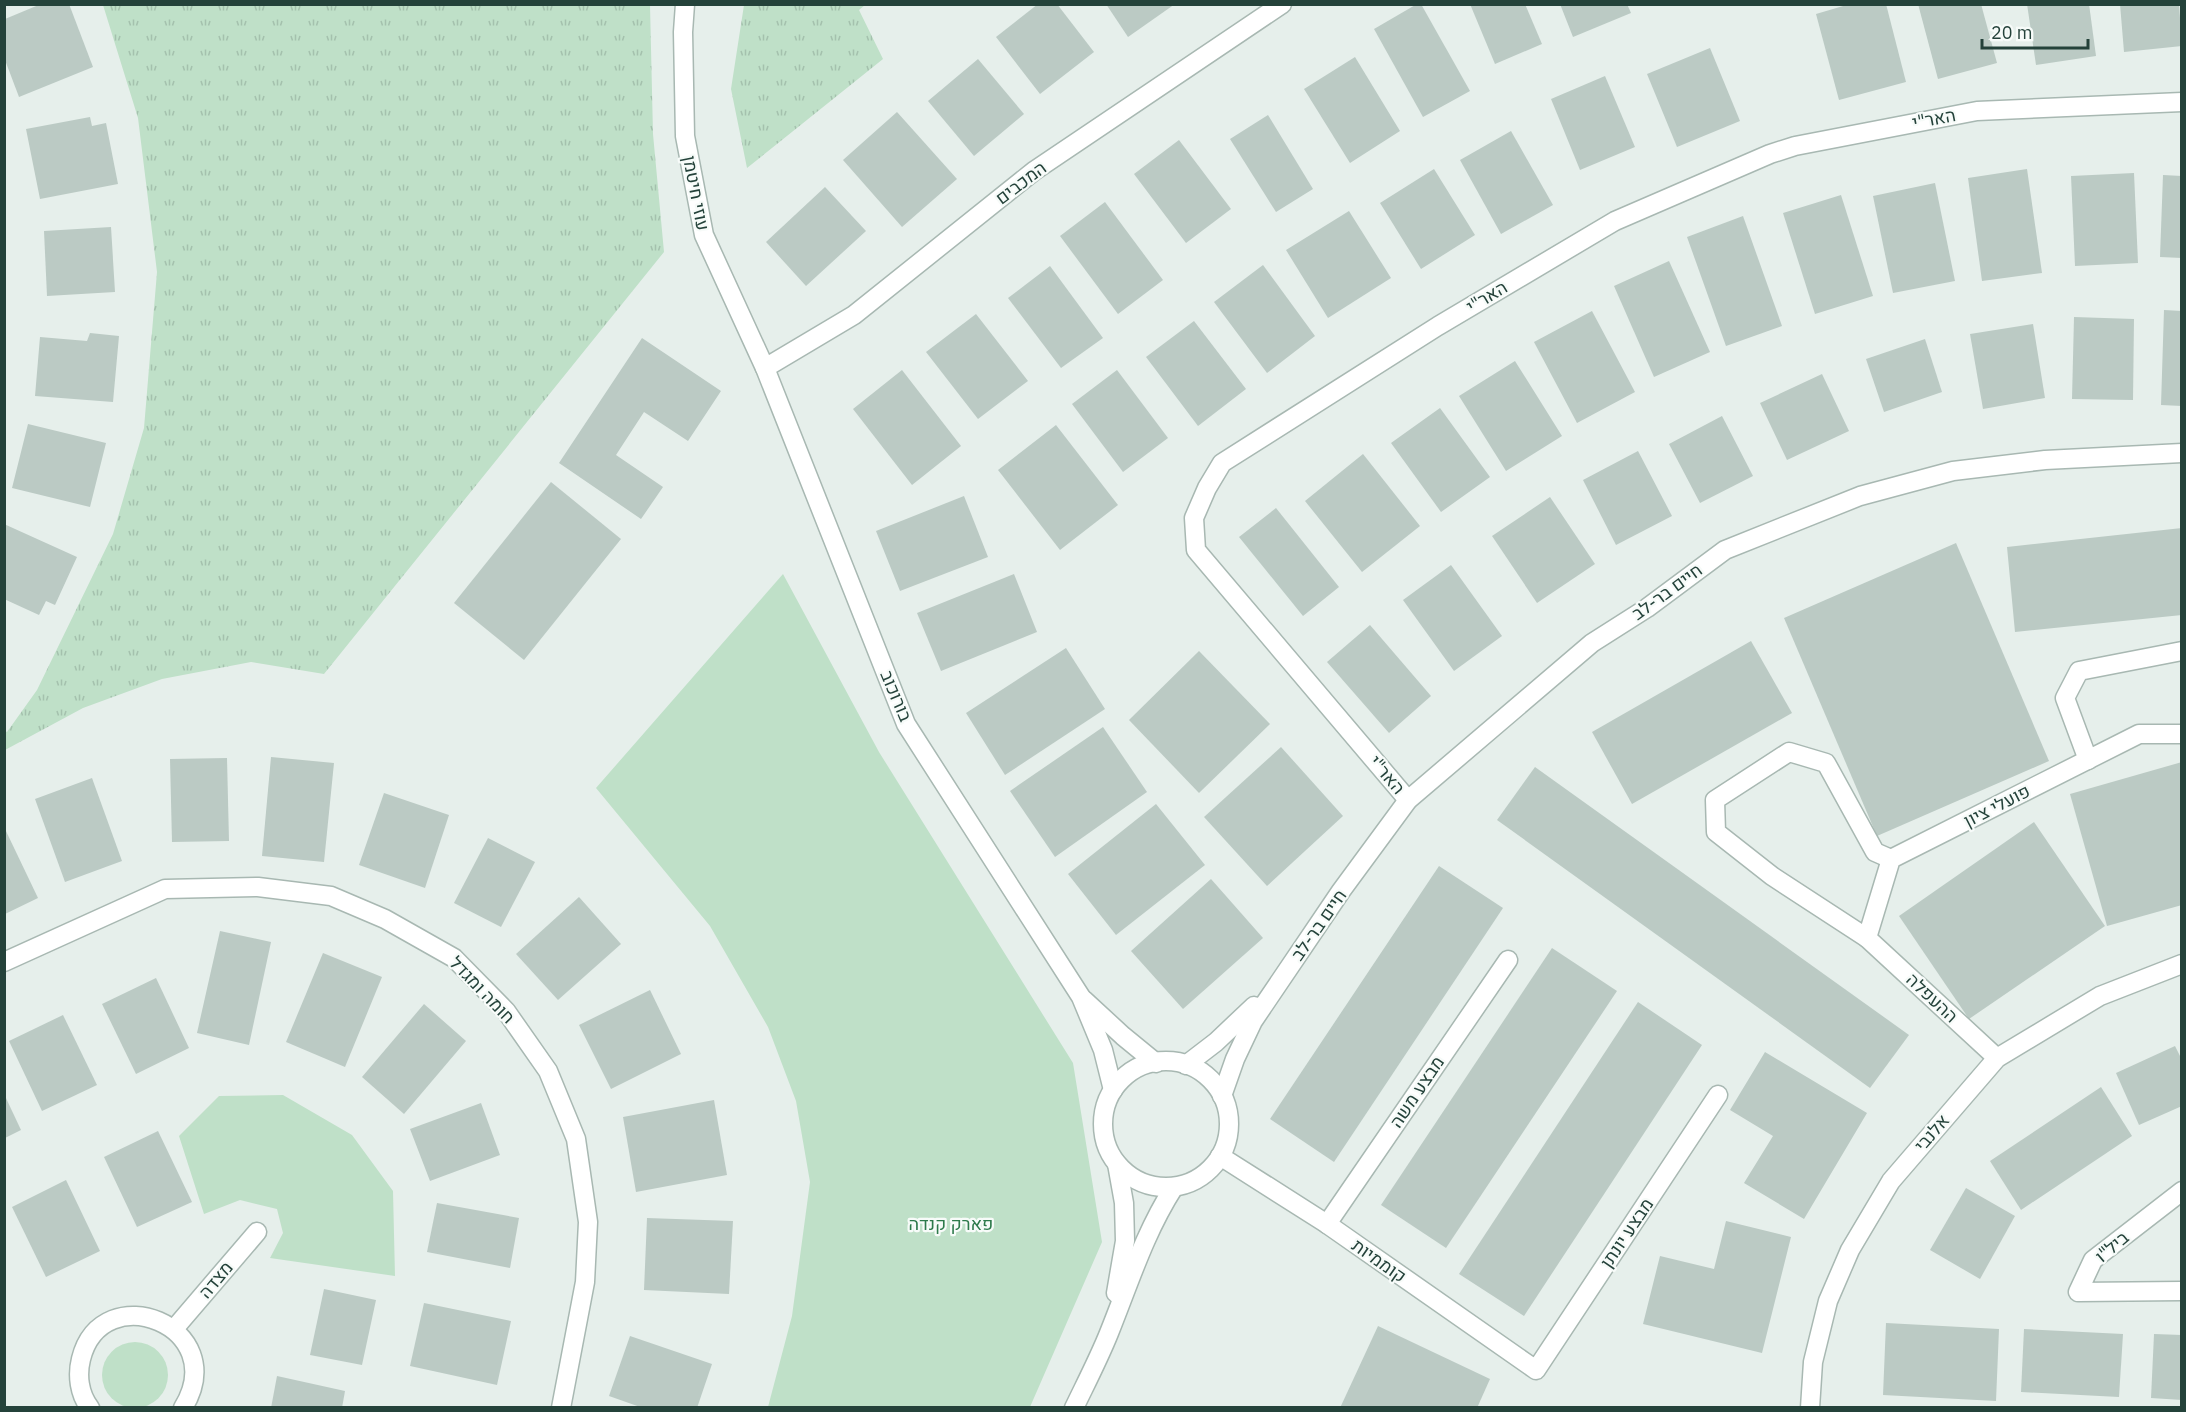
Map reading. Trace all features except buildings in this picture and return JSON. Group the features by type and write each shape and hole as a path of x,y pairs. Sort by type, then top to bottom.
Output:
{"street":[{"name":"עוזי חיטמן","path":"685,4 683,32 685,136 704,235 765,368"},
{"name":"המכבים","path":"765,368 854,315 1034,171 1282,4"},
{"name":"האר\"י","path":"1408,800 1196,549 1194,519 1207,488 1222,463 1438,326 1615,221 1770,154 1795,146 1977,111 2181,102"},
{"name":"בורוכוב","path":"765,368 906,723 1081,997 1103,1050 1113,1090"},
{"name":"חיים בר-לב","path":"1222,1096 1252,1021 1341,891 1408,800 1592,643 1647,608 1725,550 1860,496 1953,471 2045,460 2181,453"},
{"path":"2088,760 2066,698 2079,671 2181,651"},
{"name":"פועלי ציון","path":"1891,859 2139,734 2181,734"},
{"name":"ההעפלה","path":"1891,859 1875,852 1826,763 1789,752 1715,800 1716,832 1772,876 1867,938 1997,1058"},
{"path":"1867,938 1891,859"},
{"name":"חומה ומגדל","path":"4,962 165,889 258,886 331,896 385,920 454,958 506,1011 548,1071 576,1139 588,1222 585,1282 561,1407"},
{"name":"מבצע משה","path":"1327,1224 1508,960"},
{"name":"אלנבי","path":"1810,1407 1813,1362 1828,1301 1850,1250 1891,1180 1997,1058 2100,996 2181,964"},
{"name":"חיים בר-לב","path":"1186,1065 1246,1015 1286,971"},
{"name":"בורוכוב","path":"1081,997 1156,1063"},
{"path":"1156,1063 1186,1065 1203,1074 1222,1096 1228,1116 1228,1128 1220,1156 1201,1177 1174,1187 1153,1186 1133,1178 1118,1164 1108,1148 1104,1131 1104,1113 1113,1090 1128,1074 1156,1063"},
{"name":"מבצע יונתן","path":"1536,1370 1718,1095"},
{"name":"קוממיות","path":"1220,1156 1327,1224 1536,1370"},
{"path":"1108,1335 1125,1241 1124,1203 1118,1164"},
{"path":"1074,1407 1108,1335 1143,1242 1156,1215 1174,1187"},
{"name":"ביל\"ו","path":"2181,1191 2093,1260 2078,1292 2181,1290"},
{"name":"מצדה","path":"174,1329 257,1232"},
{"path":"90,1407 80,1386 79,1367 83,1350 93,1335 107,1323 124,1317 141,1315 159,1320 174,1329 186,1343 193,1360 194,1378 190,1397 183,1407"}],"green space":[{"path":"103,5 650,5 653,134 664,252 324,674 251,662 162,679 83,708 5,750 5,731 7,732 37,690 113,534 144,428 157,272 138,118"},
{"path":"744,5 865,5 859,10 883,59 747,168 731,89"},
{"name":"פארק קנדה","path":"783,574 879,752 1073,1063 1102,1242 1030,1407 768,1407 792,1316 810,1182 796,1101 768,1027 710,926 596,788"},
{"path":"283,1095 352,1135 393,1191 395,1276 270,1258 283,1233 277,1209 240,1200 204,1214 179,1136 219,1096"},
{"path":"128,1342 142,1342 154,1347 163,1356 168,1375 166,1388 159,1399 142,1408 128,1408 116,1403 107,1394 102,1382 102,1368 107,1356 116,1347"}]}
